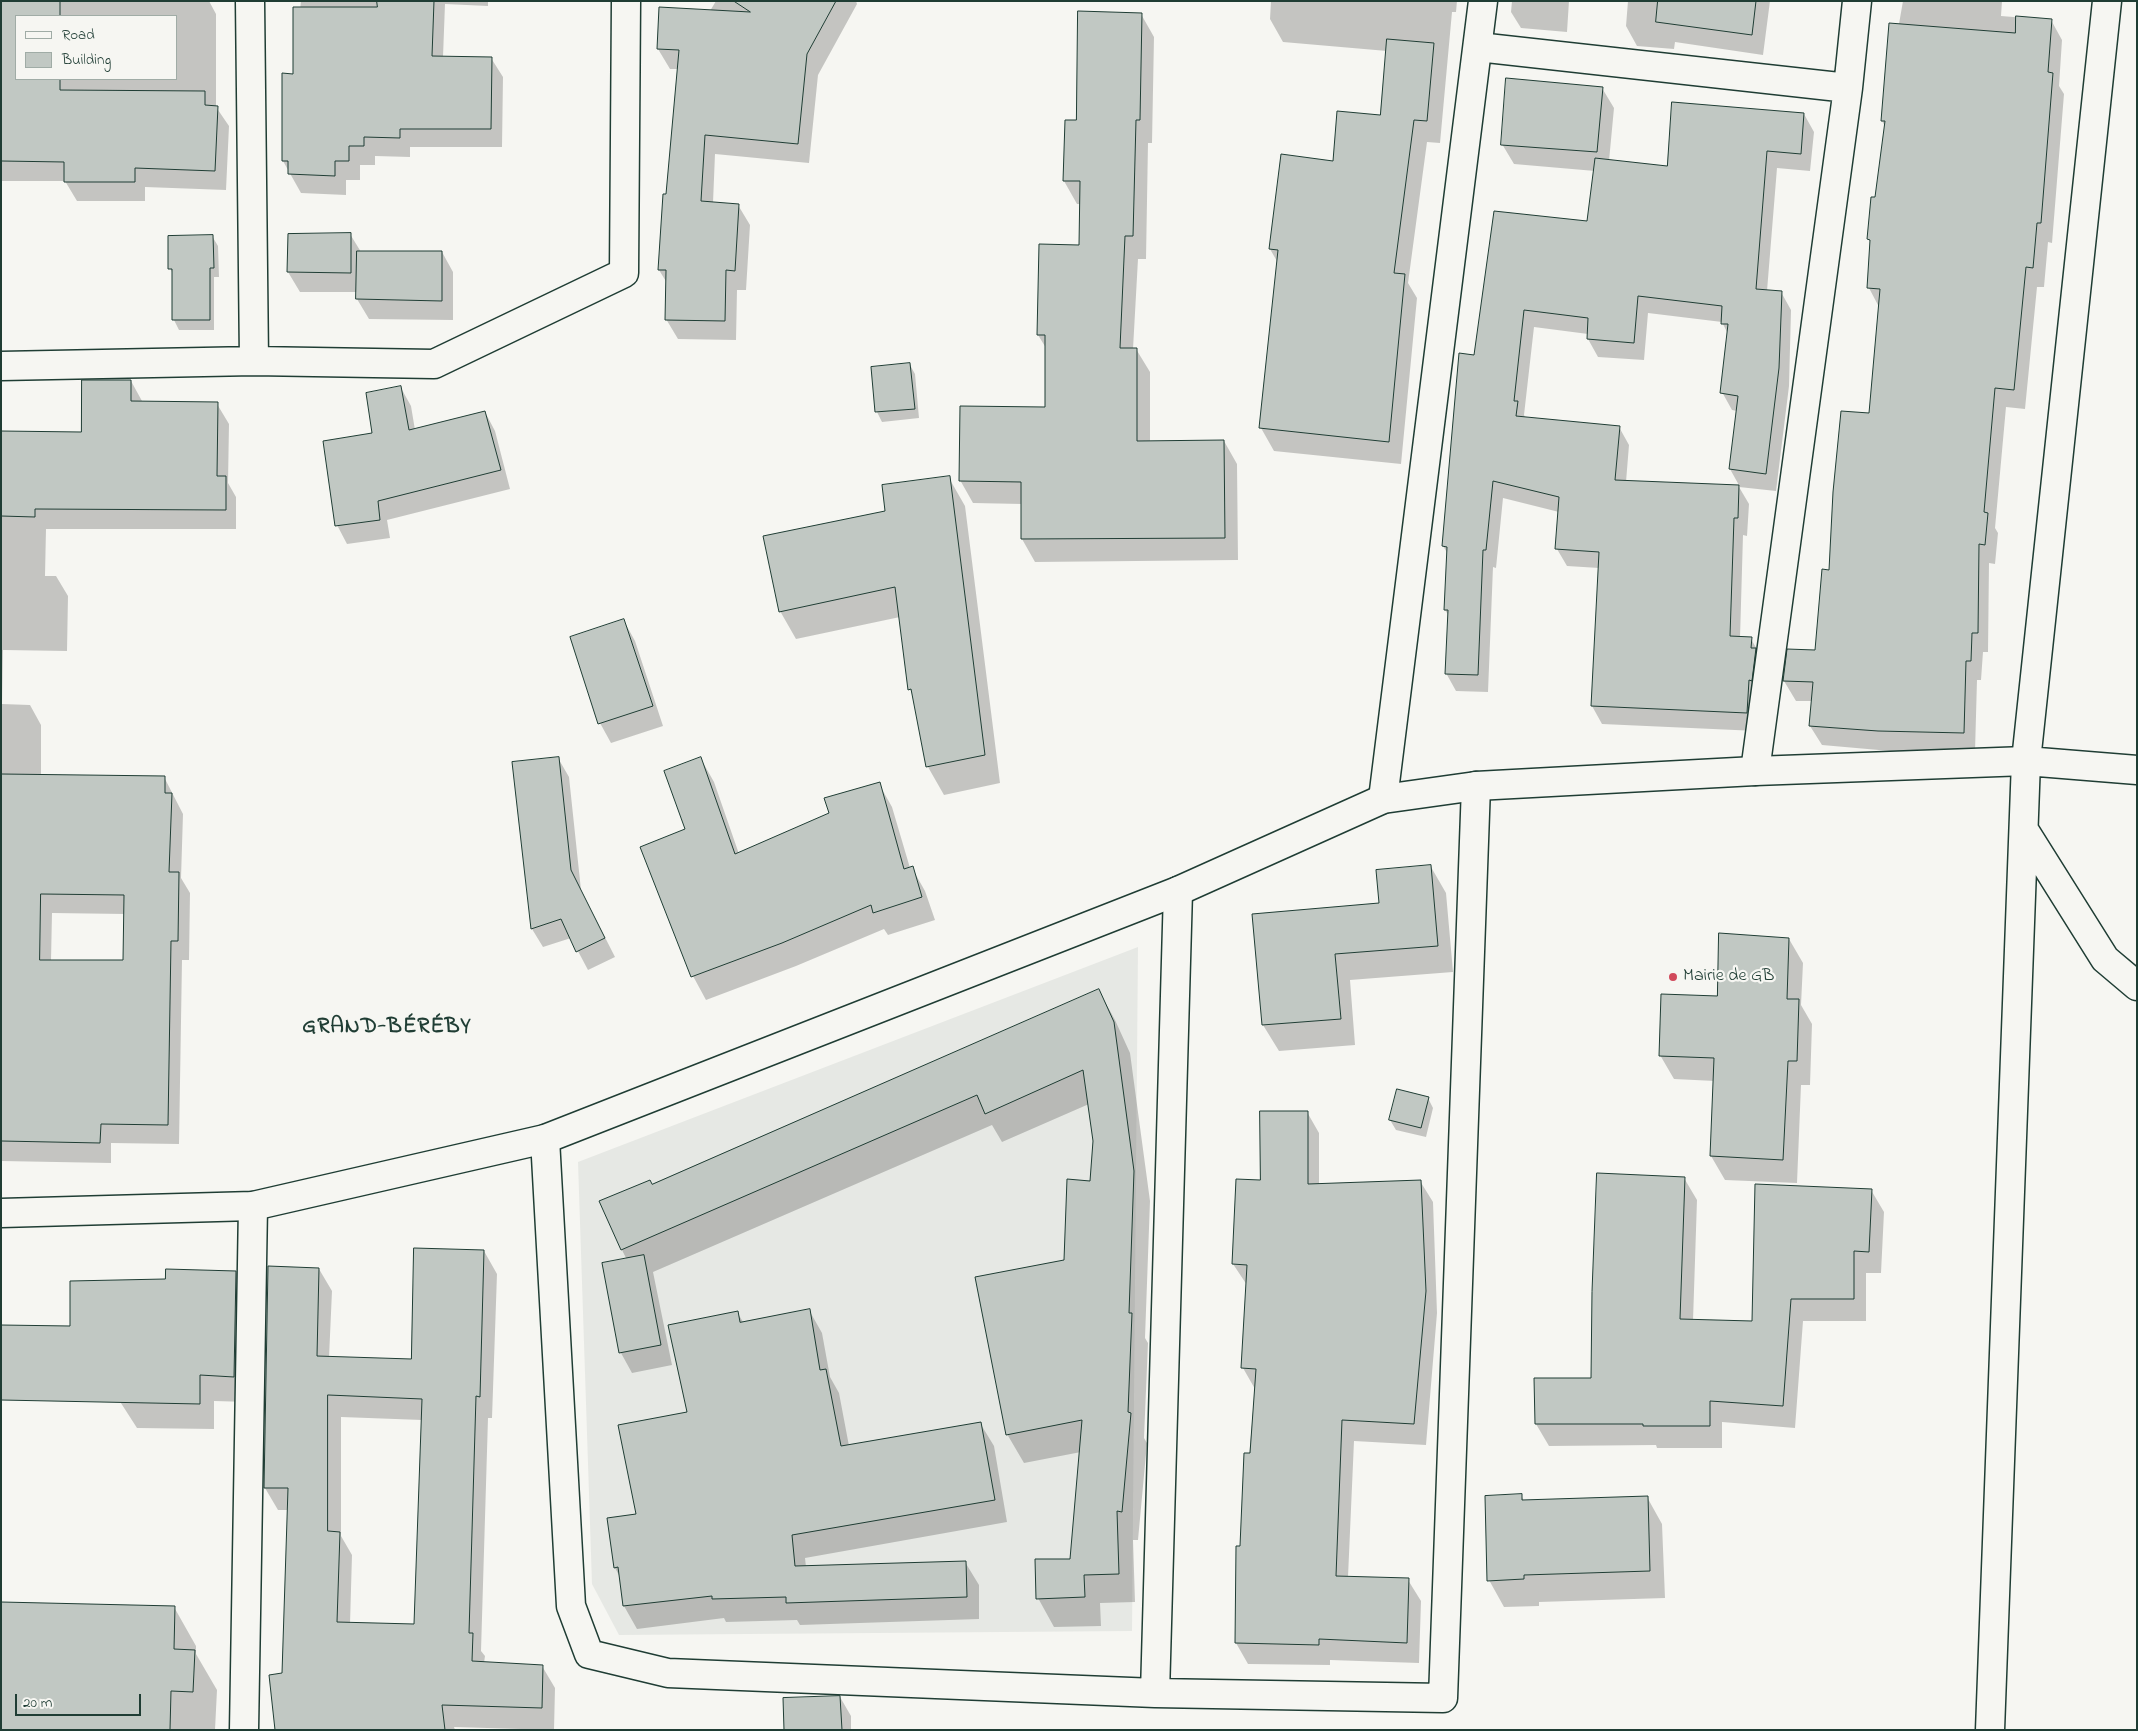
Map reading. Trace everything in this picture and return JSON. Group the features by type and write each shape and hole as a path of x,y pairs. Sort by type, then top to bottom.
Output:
{"street":[{"path":"250,1 254,361"},
{"path":"1,366 254,361 434,364 624,273 626,1"},
{"path":"1382,799 1484,1"},
{"path":"1755,770 1848,88 1857,1"},
{"path":"1990,1730 2026,761 2107,1"},
{"path":"1478,47 1848,88"},
{"path":"1,1213 253,1206 545,1139 1178,891 1382,799 1476,786 1755,770 2026,761 2137,770"},
{"path":"545,1139 571,1606 589,1654 668,1673 1155,1693 1443,1698 1476,786"},
{"path":"2024,830 2105,960 2137,986"},
{"path":"1155,1693 1178,891"},
{"path":"244,1730 253,1206"}],"shaded area":[{"path":"1138,947 1132,1631 619,1635 592,1584 578,1162"}],"building":[{"path":"1,1 60,1 60,15 15,15 15,80 60,80 60,90 205,91 205,105 218,106 215,171 135,168 135,182 64,182 64,162 1,161"},
{"path":"377,1 434,1 432,56 492,57 491,129 400,129 400,138 364,137 364,146 349,146 349,161 335,161 335,176 288,174 288,161 282,161 282,73 293,74 293,7 377,7"},
{"path":"734,1 836,1 807,54 798,144 705,135 701,201 739,204 735,271 726,270 725,321 665,320 666,270 658,270 663,194 666,194 679,50 657,49 659,7 750,12"},
{"path":"1658,1 1756,1 1752,35 1656,22"},
{"path":"1078,11 1142,13 1140,120 1136,120 1133,236 1125,236 1120,348 1137,348 1137,441 1224,440 1225,538 1021,539 1021,482 959,481 960,406 1045,407 1045,335 1037,335 1039,244 1079,245 1080,181 1063,181 1065,120 1076,120"},
{"path":"2016,16 2052,19 2048,72 2053,73 2041,223 2037,223 2033,268 2026,267 2014,390 1995,388 1984,512 1988,513 1985,545 1979,544 1978,633 1972,633 1971,661 1966,661 1964,733 1878,731 1809,726 1813,682 1783,681 1787,649 1815,650 1822,569 1829,570 1833,492 1841,411 1869,413 1880,289 1867,288 1870,240 1867,239 1871,197 1875,197 1885,121 1881,121 1889,23 2015,33"},
{"path":"1387,39 1434,43 1427,121 1414,120 1394,273 1405,274 1389,442 1259,428 1278,250 1269,249 1281,154 1333,161 1337,111 1380,115"},
{"path":"1506,78 1603,87 1597,152 1501,145"},
{"path":"1672,102 1804,113 1801,154 1767,151 1756,289 1782,291 1779,368 1766,474 1729,469 1738,396 1720,393 1728,324 1721,324 1722,306 1638,296 1634,343 1587,339 1588,318 1524,310 1514,401 1518,401 1516,416 1620,426 1615,480 1739,485 1738,518 1734,518 1730,636 1752,637 1751,648 1756,648 1752,681 1749,680 1747,713 1591,706 1599,552 1555,549 1559,497 1493,481 1486,550 1483,550 1478,675 1445,674 1448,610 1444,610 1447,547 1442,546 1459,353 1474,355 1494,211 1587,221 1595,158 1667,166"},
{"path":"351,233 351,273 287,272 288,234"},
{"path":"213,235 214,268 210,268 210,320 172,320 172,269 168,269 168,236"},
{"path":"357,251 442,251 442,301 356,299"},
{"path":"910,363 915,409 875,412 871,367"},
{"path":"82,380 131,380 131,401 218,402 217,476 226,476 226,510 35,509 35,517 1,516 1,431 81,432"},
{"path":"401,386 409,430 485,411 501,470 378,501 380,520 335,526 323,441 372,433 366,393"},
{"path":"950,476 985,755 926,767 911,689 908,690 895,587 779,612 763,536 885,511 882,485"},
{"path":"624,619 653,706 598,724 570,637"},
{"path":"559,757 571,870 605,938 576,952 561,919 531,929 512,762"},
{"path":"701,757 735,854 829,813 824,798 880,782 904,869 913,866 922,897 873,913 871,905 782,943 691,977 640,847 685,829 664,771"},
{"path":"1,774 165,776 165,793 172,793 169,872 179,872 178,941 171,941 168,1125 101,1124 100,1143 1,1141","holes":["41,894 124,895 123,960 40,960"]},
{"path":"1431,865 1438,946 1335,954 1341,1019 1262,1025 1252,914 1379,903 1376,870"},
{"path":"1719,933 1789,938 1787,999 1799,999 1797,1061 1788,1061 1783,1160 1710,1156 1714,1058 1659,1056 1661,994 1717,996"},
{"path":"1099,989 1114,1022 1134,1171 1129,1313 1132,1313 1128,1412 1131,1413 1122,1512 1117,1511 1119,1574 1084,1575 1085,1597 1036,1599 1035,1559 1070,1559 1082,1420 1006,1435 975,1277 1064,1260 1067,1179 1090,1181 1093,1141 1083,1070 985,1114 977,1095 621,1250 599,1201 650,1180 652,1184"},
{"path":"1397,1089 1429,1097 1421,1128 1389,1120"},
{"path":"1260,1111 1308,1111 1308,1184 1421,1180 1426,1291 1414,1424 1342,1420 1336,1576 1409,1578 1407,1643 1319,1639 1319,1645 1235,1643 1236,1546 1240,1546 1244,1453 1250,1453 1256,1369 1241,1368 1247,1265 1232,1264 1236,1179 1260,1180"},
{"path":"1597,1173 1685,1177 1680,1319 1752,1321 1755,1184 1872,1189 1869,1252 1854,1251 1854,1299 1791,1299 1783,1406 1710,1401 1710,1426 1535,1424 1534,1378 1591,1378 1592,1292"},
{"path":"414,1248 484,1250 480,1397 476,1396 469,1633 473,1633 472,1661 543,1665 542,1708 442,1705 445,1730 275,1730 269,1675 282,1673 288,1488 264,1488 268,1266 319,1268 317,1356 411,1359","holes":["328,1395 422,1399 414,1624 337,1622 340,1532 328,1531"]},
{"path":"644,1255 661,1345 619,1353 602,1263"},
{"path":"166,1269 236,1271 234,1377 200,1375 200,1404 1,1400 1,1325 70,1326 70,1281 165,1279"},
{"path":"810,1309 820,1370 826,1369 841,1446 981,1422 995,1500 792,1535 795,1566 966,1561 967,1597 786,1603 786,1597 712,1599 712,1596 623,1606 618,1567 614,1568 607,1518 636,1514 618,1425 687,1412 668,1325 738,1311 740,1322"},
{"path":"1522,1494 1522,1500 1648,1496 1650,1571 1524,1575 1524,1579 1487,1581 1485,1496"},
{"path":"1,1602 175,1606 174,1649 195,1650 193,1692 171,1691 170,1730 1,1730"},
{"path":"840,1696 842,1730 784,1730 783,1698"}],"place":[{"name":"Mairie de GB","path":"1673,977"}],"district":[{"name":"GRAND-BÉRÉBY","path":"387,1028"}]}
